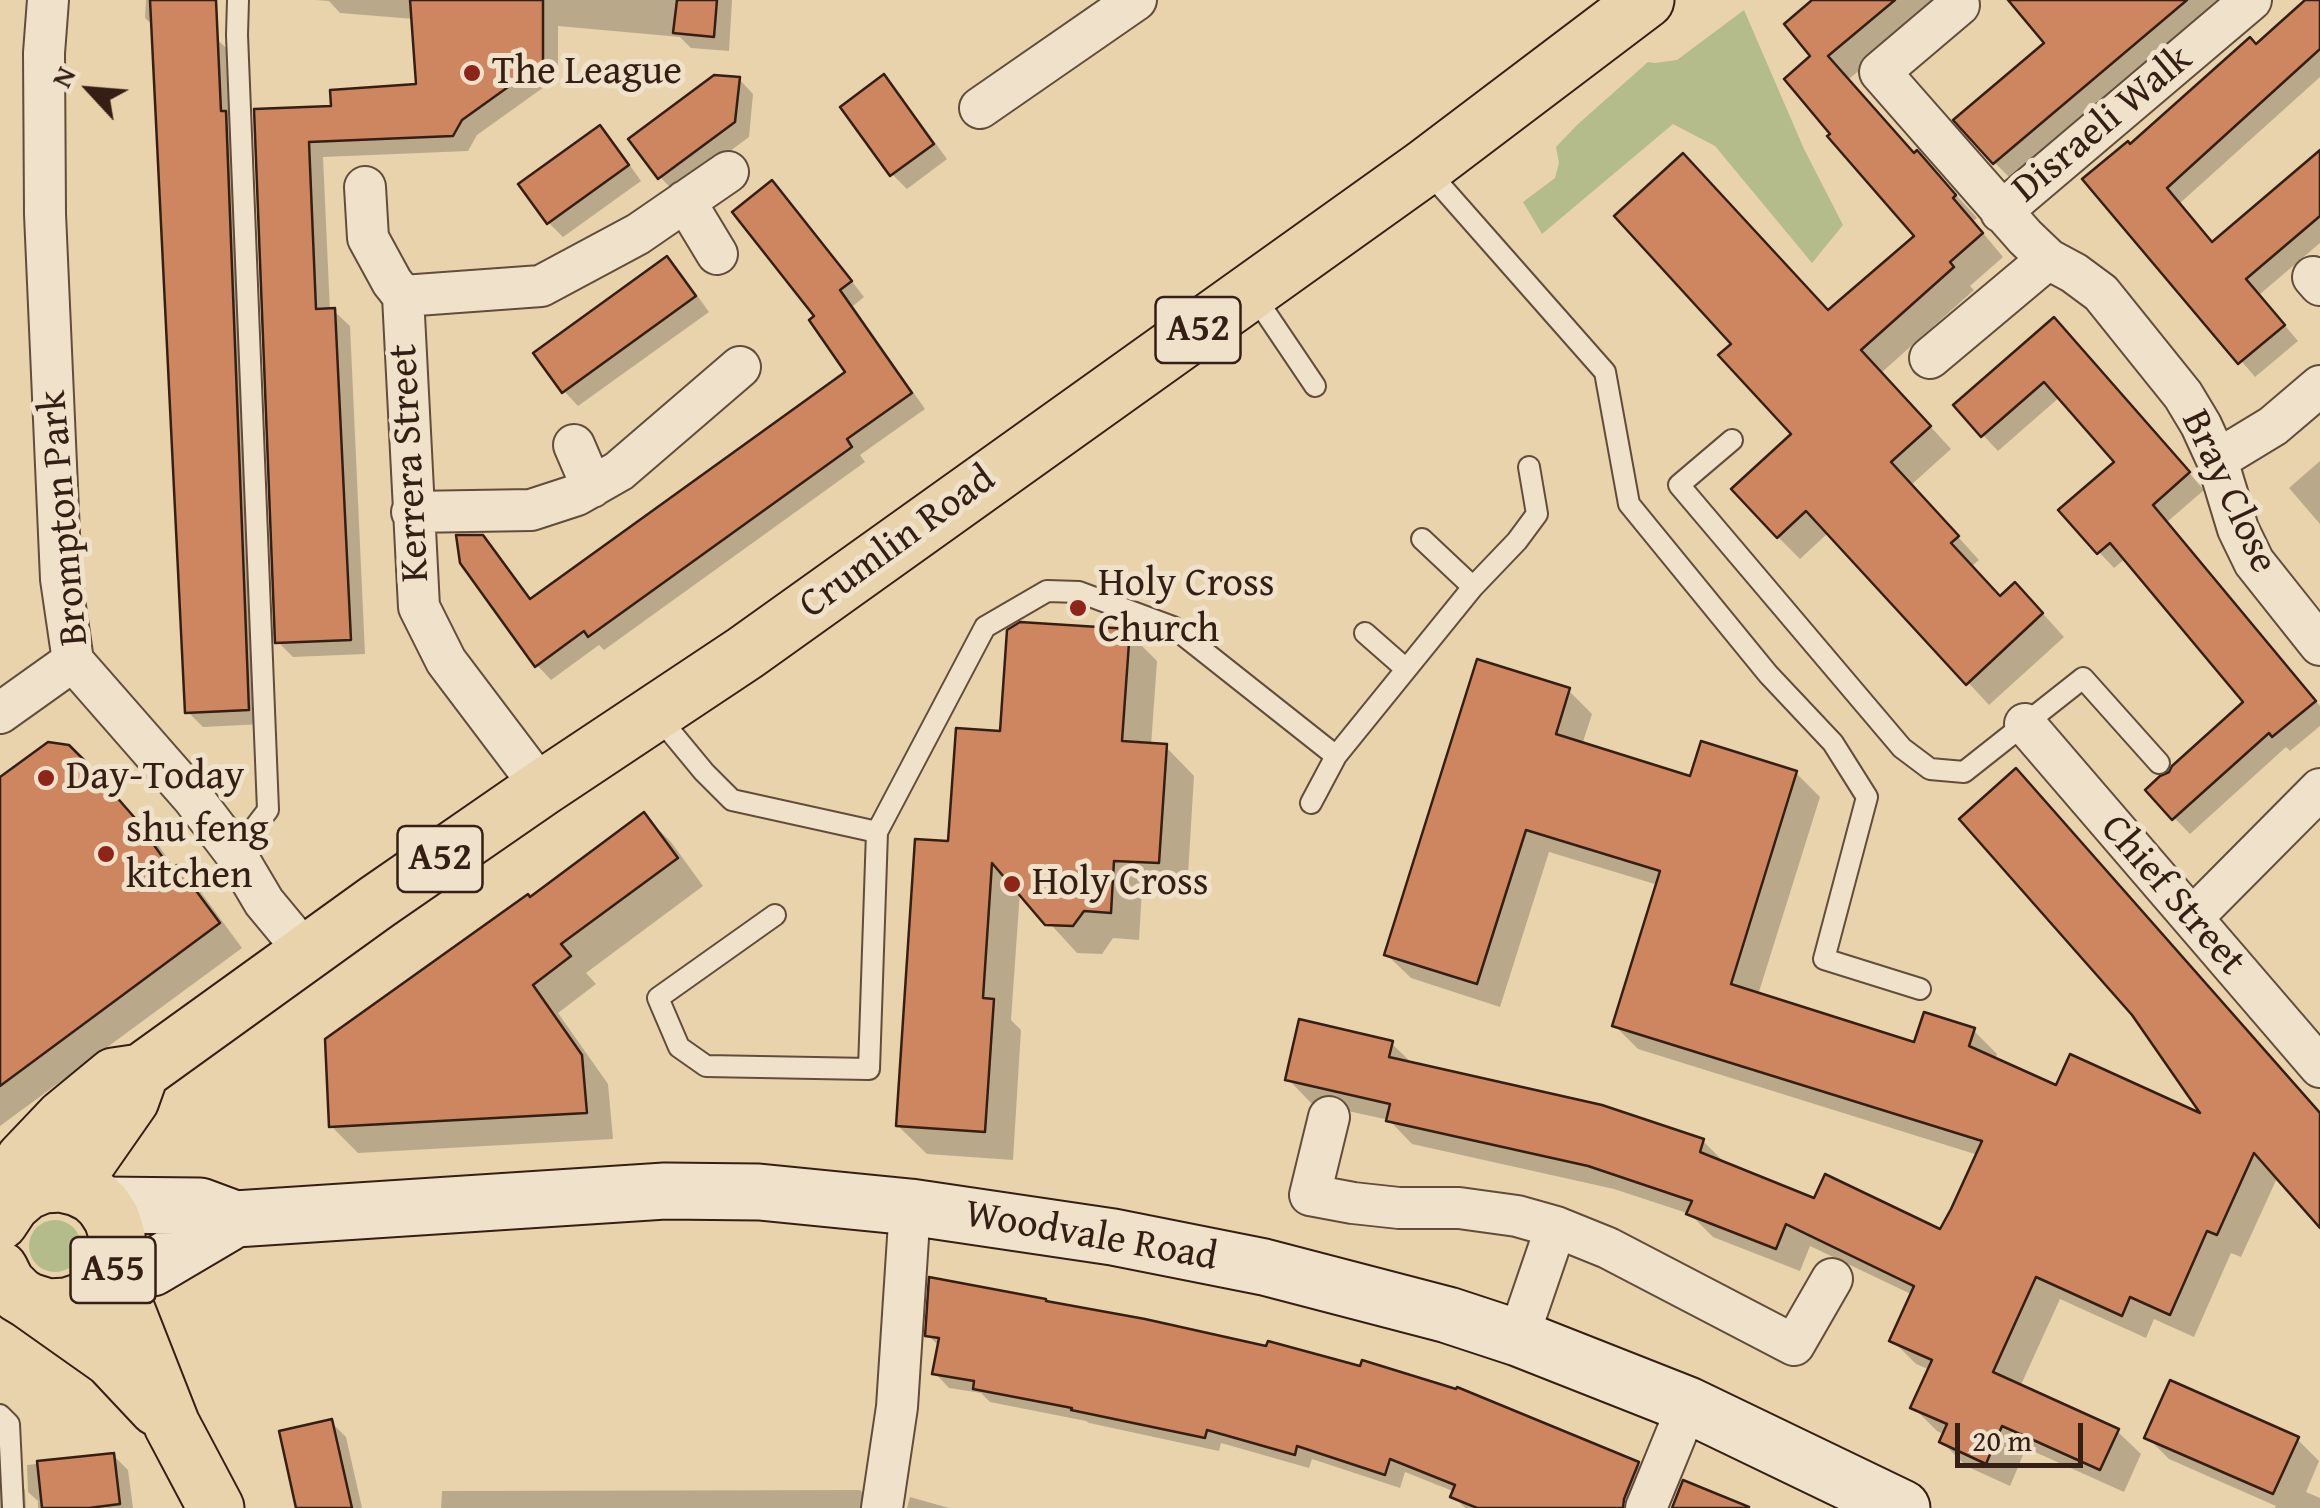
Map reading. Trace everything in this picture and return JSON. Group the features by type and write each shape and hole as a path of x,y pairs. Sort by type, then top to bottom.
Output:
{"main road":[{"name":"Crumlin Road","path":"4,1211 24,1159 63,1118 114,1076 141,1072 377,902 744,653 1424,168 1646,0"},
{"name":"Crumlin Road","path":"91,1197 85,1166 131,1100 141,1072"},
{"name":"A55","path":"4,1211 26,1192 42,1185 60,1184 91,1197 112,1219 117,1235 113,1270 101,1288 85,1300 48,1307 12,1290"},
{"name":"Woodvale Road","path":"91,1197 200,1206 235,1218 665,1192 760,1192 910,1207 1114,1237 1264,1268 1448,1314 1518,1338 1688,1405 1902,1508"},
{"name":"Woodvale Road","path":"113,1270 152,1268 235,1218"},
{"name":"A55","path":"113,1270 172,1424 216,1508"},
{"name":"A55","path":"12,1290 111,1359 172,1424"}],"street":[{"name":"Brompton Park","path":"48,0 44,53 46,214 61,579 73,661 193,798 235,853 264,902 308,955"},
{"path":"980,108 1136,0"},
{"name":"Disraeli Walk","path":"2002,212 2250,0"},
{"name":"Bray Close","path":"1959,5 1880,72 2002,212 2048,259 2100,294 2137,336 2201,424 2217,460 2238,529 2254,562 2314,624"},
{"path":"364,187 368,238 398,289 468,293 541,286 638,234 728,172"},
{"path":"685,201 717,254"},
{"path":"1930,358 2048,259"},
{"name":"Kerrera Street","path":"398,289 418,607 446,661 542,788"},
{"path":"412,512 531,510 576,496 619,471 740,367"},
{"path":"2217,460 2274,426 2320,386"},
{"path":"574,445 592,487"},
{"path":"0,713 73,661"},
{"name":"Chief Street","path":"2025,724 2320,1068"},
{"path":"2192,918 2320,789"},
{"path":"1328,1117 1310,1195 1400,1208 1460,1208 1518,1216 1556,1227 1608,1248 1794,1345 1832,1279"},
{"path":"882,1508 897,1406 910,1207"},
{"path":"1518,1338 1556,1227"},
{"path":"1646,1508 1688,1405"}],"lane":[{"path":"235,853 268,810 238,0"},
{"path":"1424,168 1605,372 1629,504 1768,674 1833,742 1867,797 1824,959 1920,988"},
{"path":"1252,292 1315,386"},
{"path":"1732,440 1679,485 1902,748 1930,769 1964,772 2083,678 2159,764"},
{"path":"1310,802 1336,756 1537,514 1530,467"},
{"path":"1422,539 1474,587"},
{"path":"774,915 658,998 679,1047 706,1066 869,1070 877,832 985,627 1046,591 1079,592 1174,627 1336,756"},
{"path":"1365,633 1406,669"},
{"path":"654,713 732,800 877,832"},
{"path":"0,1415 9,1424 13,1508"}],"green space":[{"path":"1744,10 1804,149 1843,225 1812,263 1715,146 1673,124 1542,234 1523,202 1555,178 1559,163 1556,147 1648,62 1677,60"},
{"path":"55,1220 73,1228 81,1246 73,1264 55,1272 37,1264 29,1246 37,1228"}],"building":[{"path":"150,0 216,0 221,111 226,111 249,710 185,713"},
{"path":"410,0 543,0 543,62 462,120 453,136 309,142 316,309 335,308 351,640 275,643 254,109 331,106 330,90 416,84"},
{"path":"677,0 717,0 714,37 673,33"},
{"path":"1812,0 1895,0 1828,56 1914,153 1917,150 1983,233 1950,262 1954,267 1861,350 1931,426 1891,462 1959,536 1951,543 2000,596 2015,582 2043,613 1966,685 1806,511 1777,538 1731,489 1791,434 1718,355 1731,344 1614,216 1683,153 1828,310 1914,236 1827,136 1830,134 1784,79 1810,56 1784,24"},
{"path":"2008,0 2187,0 1993,164 1953,120 2044,43"},
{"path":"2305,0 2320,0 2320,49 2167,188 2212,242 2320,150 2320,216 2246,279 2285,325 2238,364 2082,179 2128,141 2130,144 2250,37 2256,44"},
{"path":"884,74 934,144 890,176 840,107"},
{"path":"714,75 740,77 735,122 658,179 628,139"},
{"path":"600,125 629,165 547,224 518,184"},
{"path":"772,180 852,281 840,290 912,393 847,439 852,447 588,637 584,631 535,667 460,563 456,535 483,535 530,599 845,372 809,320 814,316 732,212"},
{"path":"667,256 696,296 562,393 533,353"},
{"path":"2054,317 2190,472 2153,505 2316,701 2272,737 2269,733 2172,820 2145,790 2243,702 2110,543 2097,554 2058,510 2114,462 2044,382 1981,437 1953,405"},
{"name":"Holy Cross","path":"1020,622 1130,629 1122,741 1167,744 1159,863 1114,861 1111,913 1084,911 1073,926 1045,925 992,863 983,998 994,999 985,1132 896,1126 915,839 948,841 956,728 1000,731 1007,630"},
{"path":"1477,659 1570,688 1556,734 1690,776 1701,741 1797,771 1731,984 1914,1042 1924,1012 1975,1028 1969,1046 2056,1085 2070,1054 2200,1113 2132,1015 1959,819 2016,768 2320,1113 2320,1228 2254,1153 2217,1235 2207,1231 2170,1315 2130,1297 2122,1316 2036,1277 1993,1372 2119,1429 2100,1470 2002,1426 1986,1464 1939,1442 1947,1424 1910,1408 1932,1360 1889,1341 1914,1286 1786,1224 1776,1249 1686,1214 1692,1201 1588,1166 1386,1121 1390,1104 1285,1080 1299,1019 1393,1041 1389,1057 1602,1105 1704,1139 1700,1152 1814,1198 1825,1174 1940,1229 1951,1209 1982,1141 1612,1026 1660,871 1526,830 1477,984 1384,955"},
{"path":"48,742 69,745 86,762 134,817 171,869 177,865 220,923 0,1086 0,777"},
{"path":"644,812 678,858 561,944 571,956 533,985 582,1055 587,1113 329,1127 325,1039 528,894 530,897"},
{"path":"929,1277 1266,1346 1268,1341 1360,1366 1362,1360 1457,1387 1639,1462 1623,1508 1477,1508 1450,1497 1455,1485 1390,1459 1385,1475 1297,1446 1295,1455 1207,1430 1205,1438 973,1389 974,1381 932,1374 939,1338 925,1336"},
{"path":"2170,1380 2299,1437 2273,1494 2144,1438"},
{"path":"332,1419 352,1508 296,1508 279,1431"},
{"path":"114,1453 120,1504 42,1508 37,1461"},
{"path":"1683,1480 1749,1507 1672,1508"}],"place":[{"name":"The League","path":"472,73"},
{"name":"Holy Cross Church","path":"1078,608"},
{"name":"Day-Today","path":"46,778"},
{"name":"shu feng kitchen","path":"106,854"},
{"name":"Holy Cross","path":"1012,884"}]}
